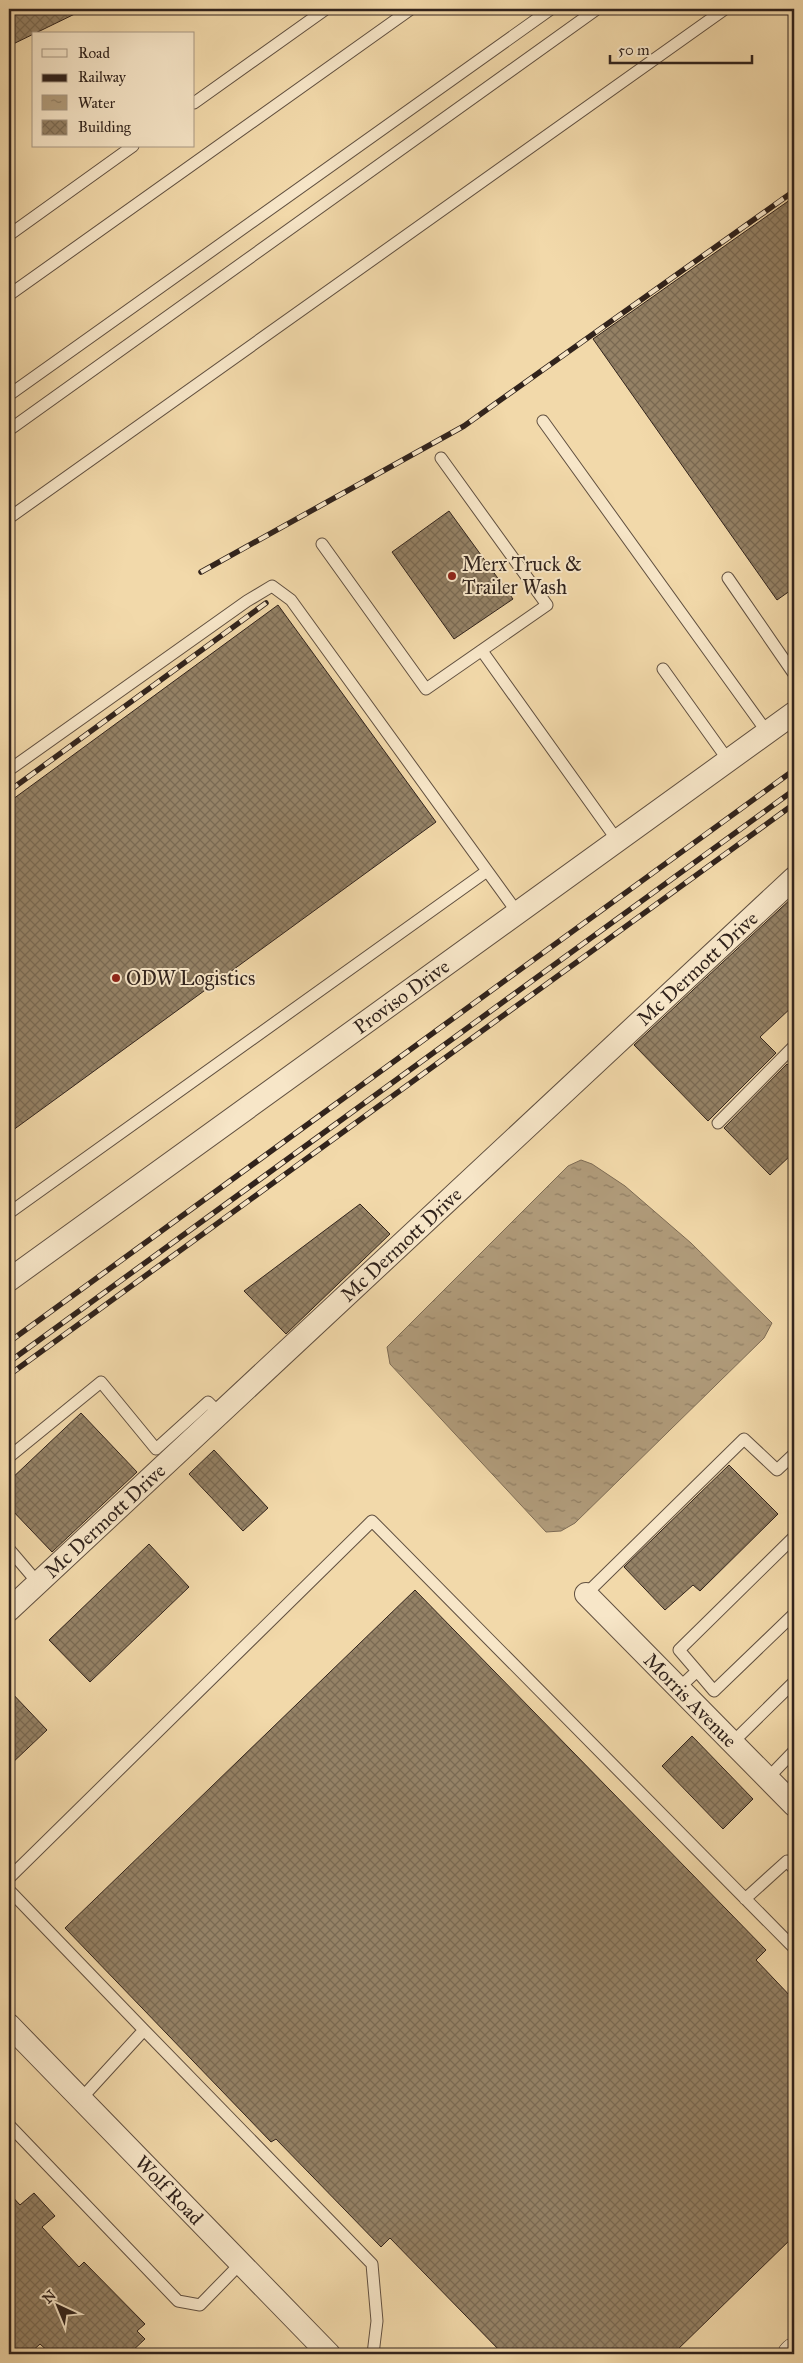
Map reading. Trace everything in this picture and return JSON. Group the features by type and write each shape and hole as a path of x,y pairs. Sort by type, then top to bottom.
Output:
{"street":[{"name":"Proviso Drive","path":"9,1280 794,713"},
{"name":"Mc Dermott Drive","path":"10,1605 38,1583 794,878"},
{"name":"Morris Avenue","path":"586,1594 794,1805"},
{"name":"Wolf Road","path":"9,2025 329,2354"}],"lane":[{"path":"195,102 326,9"},
{"path":"9,295 410,9"},
{"path":"9,394 550,9"},
{"path":"9,430 597,9"},
{"path":"9,518 725,9"},
{"path":"9,235 130,148"},
{"path":"543,420 767,732"},
{"path":"322,544 426,688 547,605 441,458"},
{"path":"728,578 794,674"},
{"path":"9,770 246,601 272,586 291,600 517,912"},
{"path":"482,650 617,840"},
{"path":"663,669 728,760"},
{"path":"9,1213 487,871"},
{"path":"718,1123 794,1046"},
{"path":"9,1457 101,1382 156,1449 208,1402 220,1414"},
{"path":"586,1594 744,1439 777,1470 794,1454"},
{"path":"9,1878 372,1521 794,1948"},
{"path":"794,1537 679,1650 714,1690 794,1614"},
{"path":"9,1549 38,1583"},
{"path":"679,1688 697,1671"},
{"path":"733,1742 794,1682"},
{"path":"768,1778 794,1750"},
{"path":"746,1899 786,1861 794,1869"},
{"path":"9,1890 372,2264 377,2321 373,2354"},
{"path":"80,2100 144,2030"},
{"path":"9,2125 178,2301 200,2305 240,2263"}],"water":[{"path":"581,1160 592,1164 625,1186 691,1243 772,1323 764,1338 575,1523 561,1531 546,1532 390,1364 387,1347 568,1166"}],"building":[{"path":"9,9 85,9 38,32 32,32 32,35 9,46"},
{"path":"794,197 794,588 777,600 593,339"},
{"name":"Merx Truck & Trailer Wash","path":"449,511 513,599 454,639 392,552"},
{"name":"ODW Logistics","path":"278,605 436,822 9,1133 9,802"},
{"path":"794,896 794,1005 760,1037 776,1053 708,1121 634,1045"},
{"path":"787,1064 794,1071 794,1152 770,1175 724,1128"},
{"path":"360,1204 390,1234 286,1334 244,1291"},
{"path":"81,1413 137,1472 52,1552 9,1507 9,1481"},
{"path":"214,1450 268,1508 243,1531 189,1474"},
{"path":"729,1465 778,1514 700,1591 693,1585 665,1610 624,1567"},
{"path":"149,1544 189,1587 90,1682 49,1640"},
{"path":"415,1590 766,1950 756,1960 794,2000 794,2236 673,2354 503,2354 390,2238 381,2247 276,2139 271,2142 65,1928"},
{"path":"9,1690 47,1730 9,1766"},
{"path":"692,1736 753,1799 723,1829 662,1766"},
{"path":"9,2193 20,2205 34,2193 55,2216 42,2227 79,2267 84,2262 145,2324 137,2331 145,2339 129,2354 51,2354 40,2344 29,2354 9,2354"}],"railway":[{"path":"201,572 464,426 794,191"},
{"path":"9,791 266,603"},
{"path":"9,1342 794,770"},
{"path":"9,1362 794,790"},
{"path":"9,1375 794,804"}],"place":[{"name":"Merx Truck & Trailer Wash","path":"452,576"},
{"name":"ODW Logistics","path":"116,978"}]}
